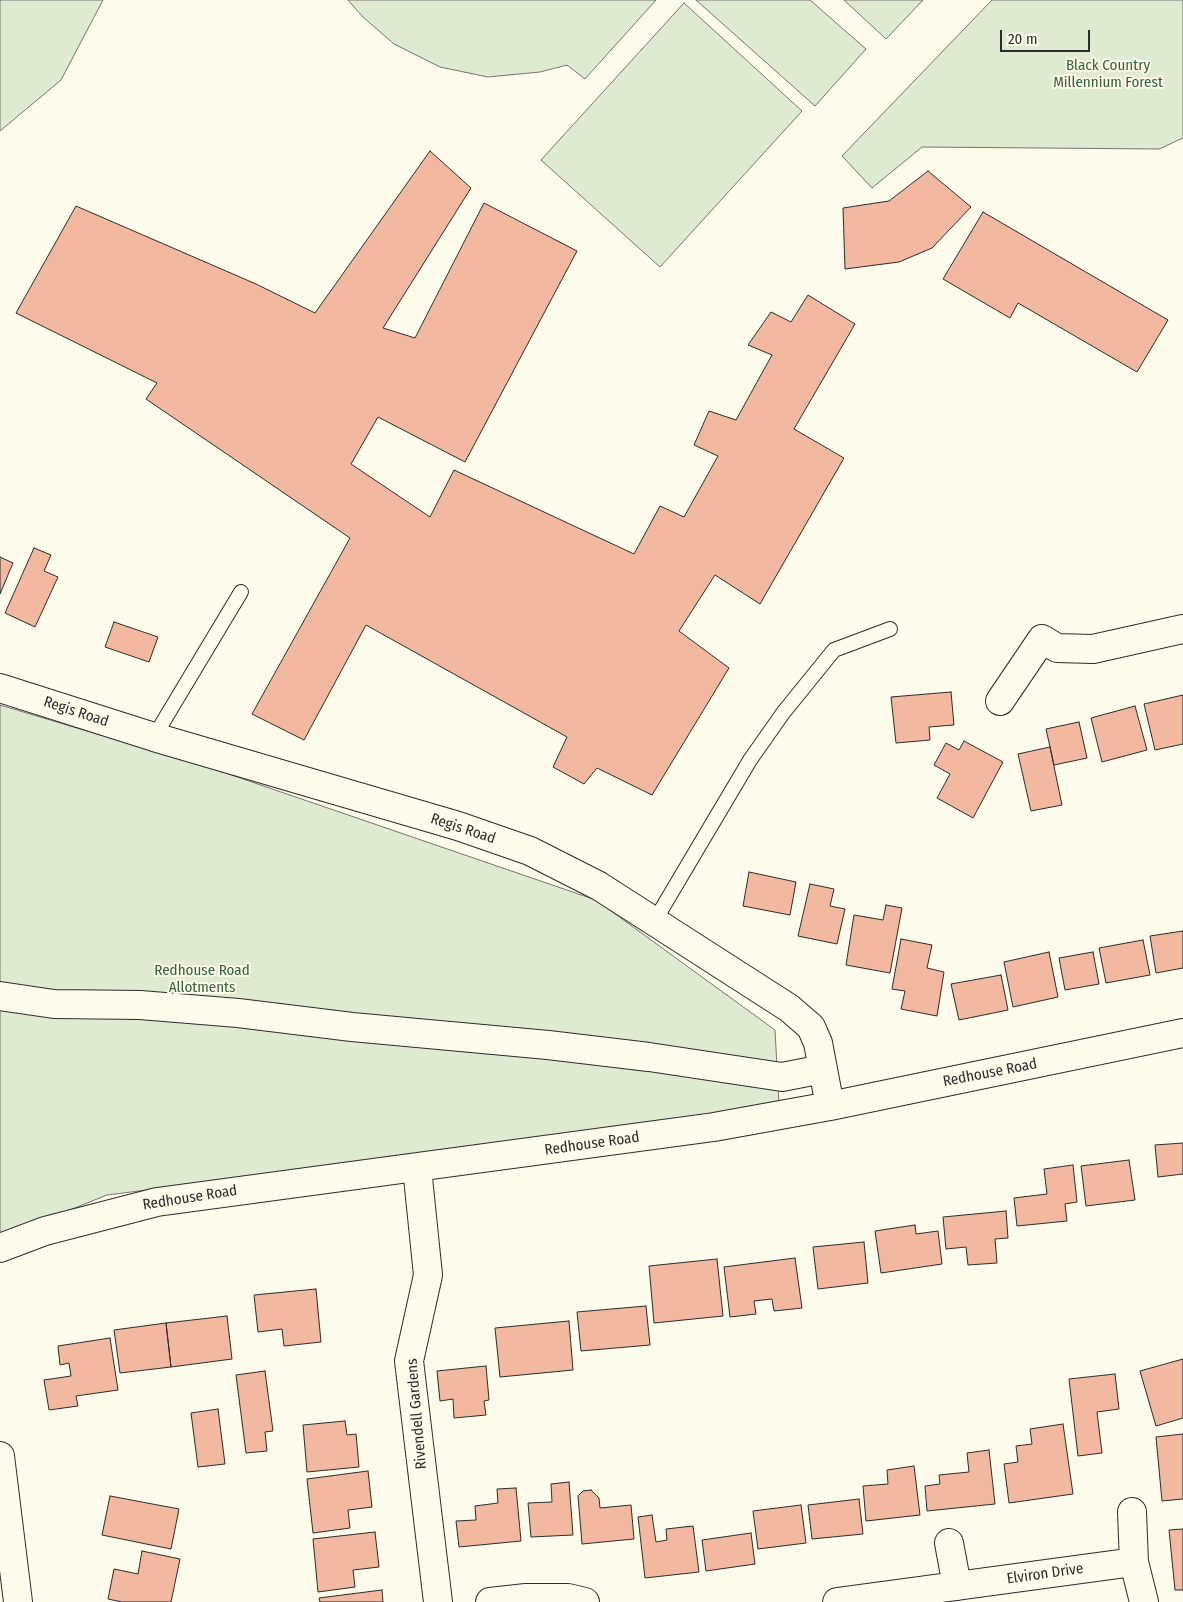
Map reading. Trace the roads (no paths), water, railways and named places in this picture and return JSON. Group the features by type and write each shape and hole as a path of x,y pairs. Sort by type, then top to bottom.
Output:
{"street":[{"path":"1000,701 1042,639 1057,648 1093,650 1183,629"},
{"name":"Regis Road","path":"0,688 154,737 449,823 530,851 599,886 789,1008 811,1027 818,1043 830,1106"},
{"path":"0,996 54,1004 140,1005 228,1012 352,1027 548,1045 649,1057 782,1077 823,1069"},
{"name":"Redhouse Road","path":"0,1248 45,1231 157,1202 714,1127 830,1106 1183,1033"},
{"name":"Rivendell Gardens","path":"416,1168 428,1275 409,1362 438,1602"},
{"path":"0,1456 18,1602"},
{"path":"1132,1512 1134,1562 1144,1602"},
{"path":"949,1543 956,1586"},
{"name":"Elviron Drive","path":"837,1602 1134,1562"},
{"path":"490,1602 526,1598 568,1598 585,1602"}],"lane":[{"path":"154,737 241,592"},
{"path":"654,922 750,760 783,713 834,650 890,629"}],"park label":[{"name":"Black Country Millennium Forest","path":"1108,74"},
{"name":"Redhouse Road Allotments","path":"202,980"}]}
